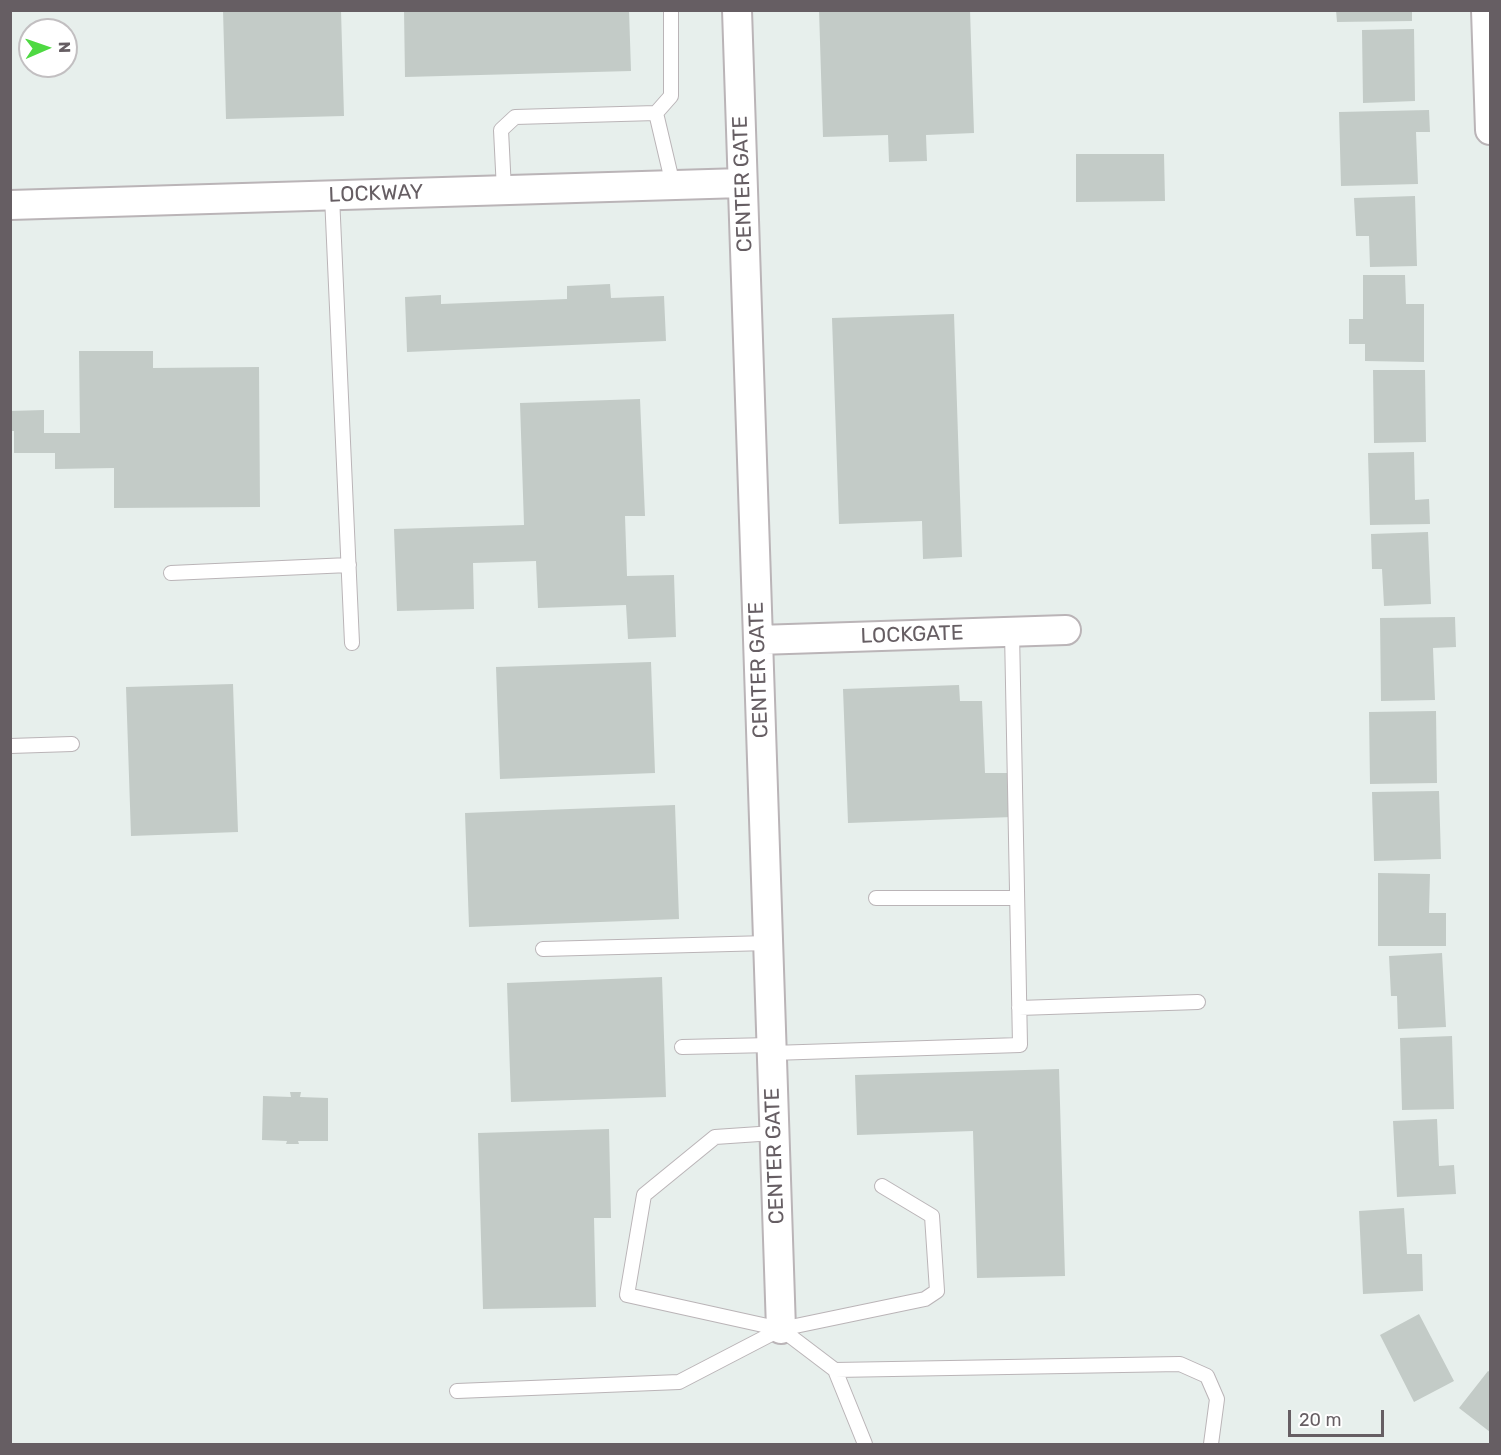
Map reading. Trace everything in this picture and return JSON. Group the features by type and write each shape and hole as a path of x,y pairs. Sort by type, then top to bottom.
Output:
{"street":[{"name":"CENTER GATE","path":"738,10 781,1329"},
{"path":"1486,10 1491,130"},
{"name":"LOCKWAY","path":"10,205 742,183"},
{"name":"LOCKGATE","path":"758,640 1066,630"}],"lane":[{"path":"504,190 501,130 515,117 656,113 671,96 670,10"},
{"path":"656,113 673,185"},
{"path":"332,196 352,643"},
{"path":"171,573 349,565"},
{"path":"682,1047 772,1049 1020,1045 1012,632"},
{"path":"10,746 72,744"},
{"path":"876,898 1017,898"},
{"path":"543,949 768,943"},
{"path":"1019,1008 1198,1002"},
{"path":"774,1133 715,1137 644,1195 627,1295 781,1329 835,1370 865,1444"},
{"path":"457,1391 679,1382 781,1329 925,1299 937,1290 932,1216 882,1186"},
{"path":"835,1370 1180,1364 1207,1376 1217,1399 1211,1444"}],"building":[{"path":"223,10 341,10 344,116 226,119"},
{"path":"404,10 629,10 631,71 405,77"},
{"path":"819,10 970,10 974,133 926,135 927,161 889,162 888,135 823,137"},
{"path":"1336,10 1412,10 1412,21 1337,22"},
{"path":"1414,29 1415,101 1363,103 1362,30"},
{"path":"1429,110 1430,132 1416,132 1418,184 1341,186 1339,112"},
{"path":"1076,154 1164,154 1165,201 1076,202"},
{"path":"1415,196 1417,266 1370,267 1369,236 1356,236 1354,198"},
{"path":"1363,275 1405,275 1406,304 1424,304 1424,362 1365,361 1365,344 1349,344 1349,319 1363,319"},
{"path":"610,284 611,298 664,296 666,341 407,352 405,297 441,295 441,304 567,299 567,286"},
{"path":"954,314 962,557 923,559 922,521 839,524 832,318"},
{"path":"79,351 153,351 153,368 259,367 260,507 114,508 114,468 55,469 55,453 14,453 14,431 10,431 10,411 44,410 44,433 80,433"},
{"path":"1373,370 1425,370 1426,442 1374,443"},
{"path":"640,399 645,516 625,516 627,576 674,575 676,637 628,639 626,605 538,608 536,561 473,563 474,609 397,611 394,529 524,525 520,403"},
{"path":"1414,452 1415,500 1429,499 1430,524 1370,525 1368,453"},
{"path":"1428,532 1431,604 1384,606 1382,569 1372,569 1371,534"},
{"path":"1455,617 1456,647 1433,648 1435,700 1381,701 1380,618"},
{"path":"651,662 655,773 500,779 496,667"},
{"path":"233,684 238,832 131,836 126,687"},
{"path":"959,685 960,701 982,701 985,773 1011,773 1012,817 848,823 843,689"},
{"path":"1436,711 1437,783 1370,784 1369,712"},
{"path":"1439,791 1441,859 1374,861 1372,792"},
{"path":"675,805 679,919 469,927 465,813"},
{"path":"1378,873 1430,874 1429,913 1446,913 1446,946 1378,946"},
{"path":"1442,953 1446,1027 1398,1029 1397,996 1391,996 1389,956"},
{"path":"662,977 666,1097 511,1102 507,983"},
{"path":"1452,1036 1454,1109 1402,1110 1400,1038"},
{"path":"1059,1069 1065,1276 977,1278 973,1131 857,1135 855,1075"},
{"path":"290,1092 301,1092 300,1097 328,1098 328,1141 298,1141 299,1144 286,1144 287,1141 262,1140 263,1096 291,1097"},
{"path":"1437,1119 1439,1166 1454,1165 1456,1194 1397,1197 1393,1121"},
{"path":"609,1129 611,1218 594,1218 596,1307 483,1309 478,1133"},
{"path":"1404,1208 1407,1254 1422,1254 1423,1291 1363,1294 1359,1211"},
{"path":"1419,1314 1454,1381 1414,1402 1380,1335"},
{"path":"1488,1371 1490,1372 1490,1432 1459,1408"}]}
